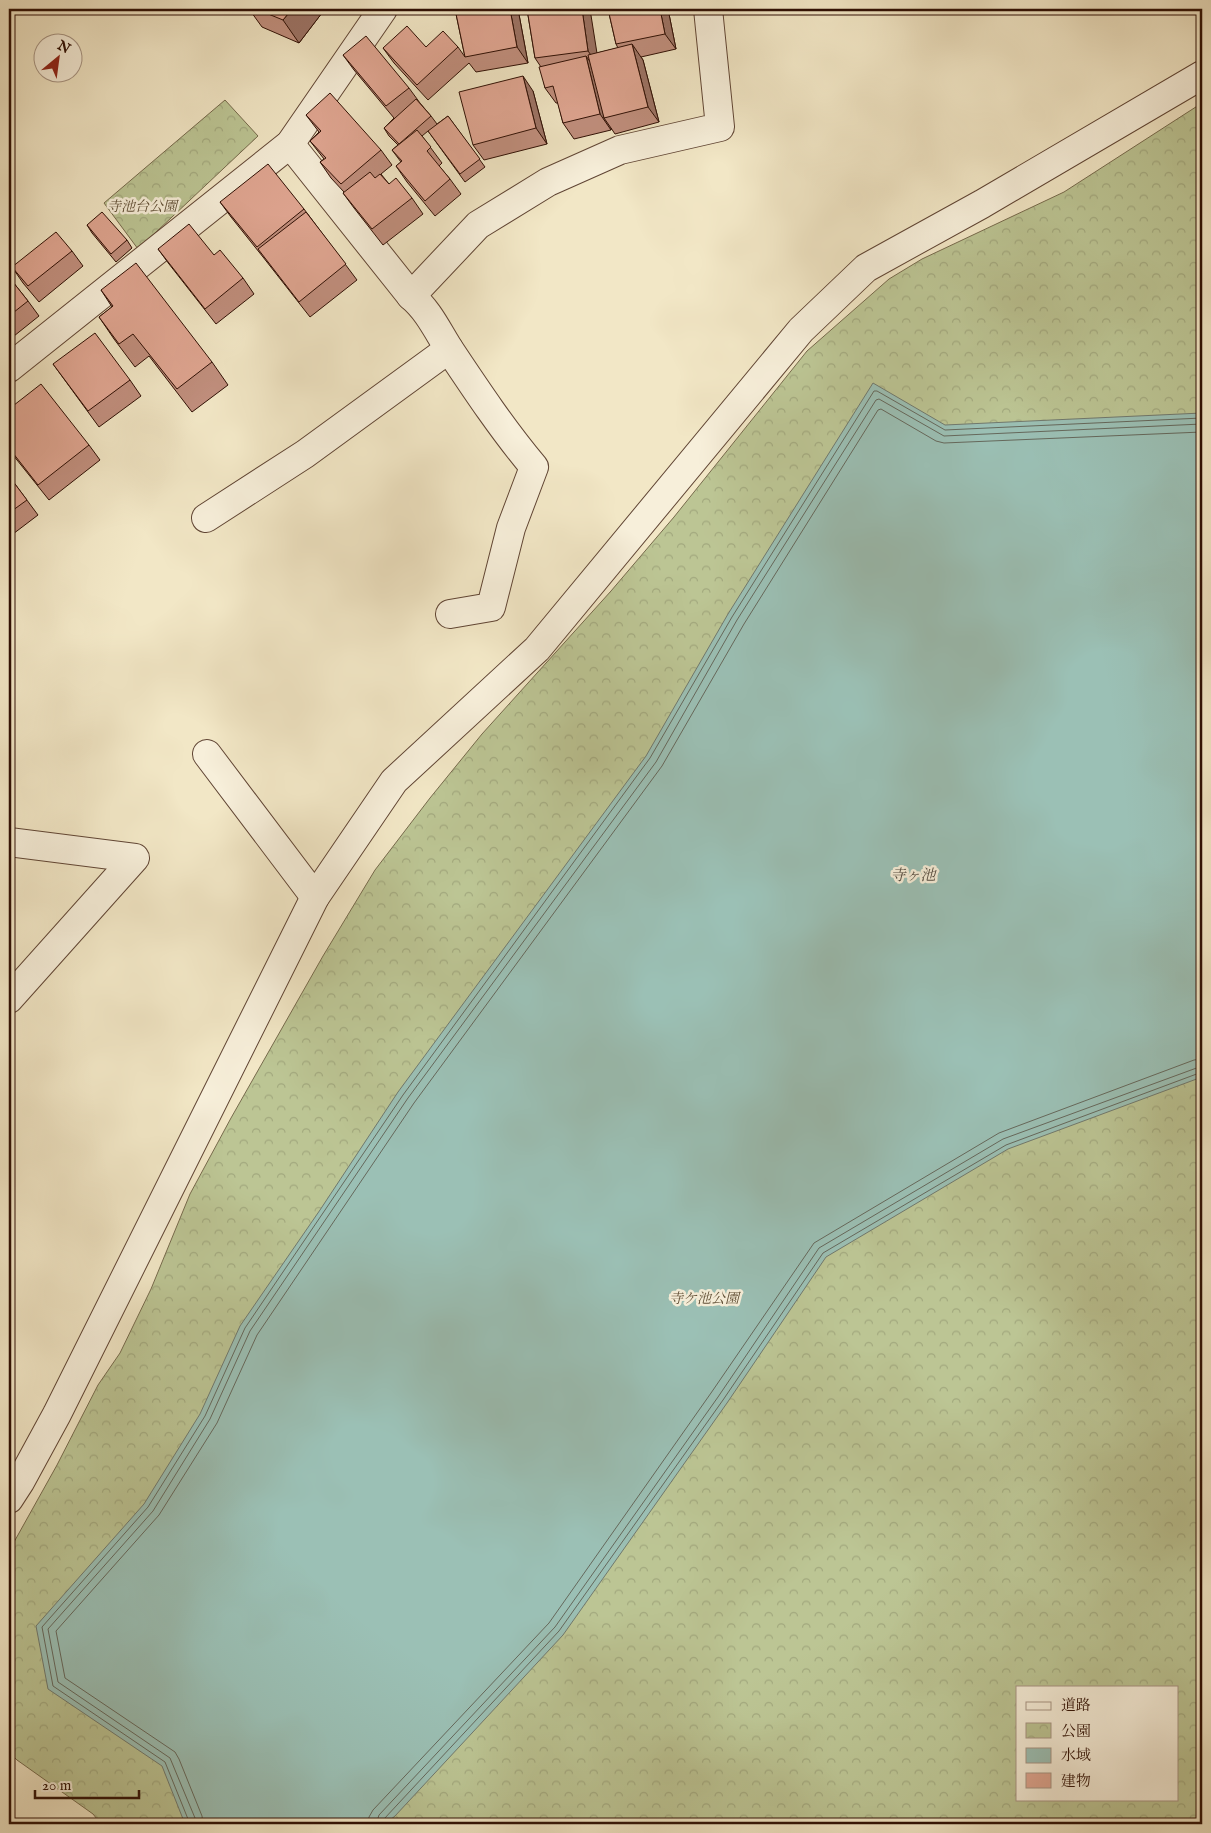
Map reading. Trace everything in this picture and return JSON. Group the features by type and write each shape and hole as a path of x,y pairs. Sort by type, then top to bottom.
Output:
{"street":[{"path":"9,368 290,144 383,9"},
{"path":"411,296 478,225 548,182 620,150 720,127 708,9"},
{"path":"9,1499 57,1414 314,897 394,781 537,648 801,330 866,268 982,204 1202,75"},
{"path":"290,144 411,296 422,305 449,349 508,436 534,467 511,528 491,607 450,614"},
{"path":"206,518 305,454 449,349"},
{"path":"207,754 314,897"},
{"path":"9,842 135,858 9,999"}],"green space":[{"name":"寺池台公園","path":"225,100 258,136 138,249 104,203"},
{"name":"寺ケ池公園","path":"1202,103 1202,1824 101,1824 93,1814 17,1760 9,1752 9,1551 57,1465 98,1385 120,1353 151,1289 190,1194 323,956 375,870 430,798 482,734 611,591 674,517 807,351 889,279 922,259 1064,192"}],"water":[{"name":"寺ヶ池","path":"873,383 945,425 1202,413 1202,1077 1008,1149 826,1257 727,1403 563,1635 395,1816 385,1824 185,1824 162,1766 48,1689 36,1626 144,1504 200,1414 240,1326 398,1092 646,756 728,614"}],"building":[{"path":"256,9 292,9 283,20"},
{"path":"455,9 510,9 517,47 465,57"},
{"path":"527,9 582,9 588,51 535,58"},
{"path":"608,9 660,9 665,34 616,44"},
{"path":"407,26 426,47 443,31 458,47 417,85 383,48"},
{"path":"366,36 409,88 386,106 343,55"},
{"path":"632,44 648,107 604,118 588,55"},
{"path":"586,56 600,114 563,123 553,86 545,88 539,67"},
{"path":"523,76 536,128 473,145 459,92"},
{"path":"330,93 381,150 341,184 320,162 326,158 310,141 321,131 306,115"},
{"path":"416,99 431,116 399,144 384,128"},
{"path":"448,116 480,159 460,174 428,131"},
{"path":"417,130 431,147 427,151 450,179 425,201 396,166 402,161 392,150"},
{"path":"268,164 304,209 257,247 220,202"},
{"path":"370,172 375,178 380,174 389,184 396,178 412,198 372,229 343,193"},
{"path":"102,212 127,240 111,254 87,225"},
{"path":"306,212 346,264 299,302 258,249"},
{"path":"189,224 214,255 220,250 243,278 205,309 158,249"},
{"path":"56,232 72,251 28,286 12,267"},
{"path":"136,263 212,362 177,389 133,334 119,344 99,317 113,306 101,290"},
{"path":"9,277 28,301 9,316"},
{"path":"95,333 130,380 88,411 53,364"},
{"path":"41,384 89,445 38,485 9,448 9,409"},
{"path":"9,476 27,500 9,513"}]}
